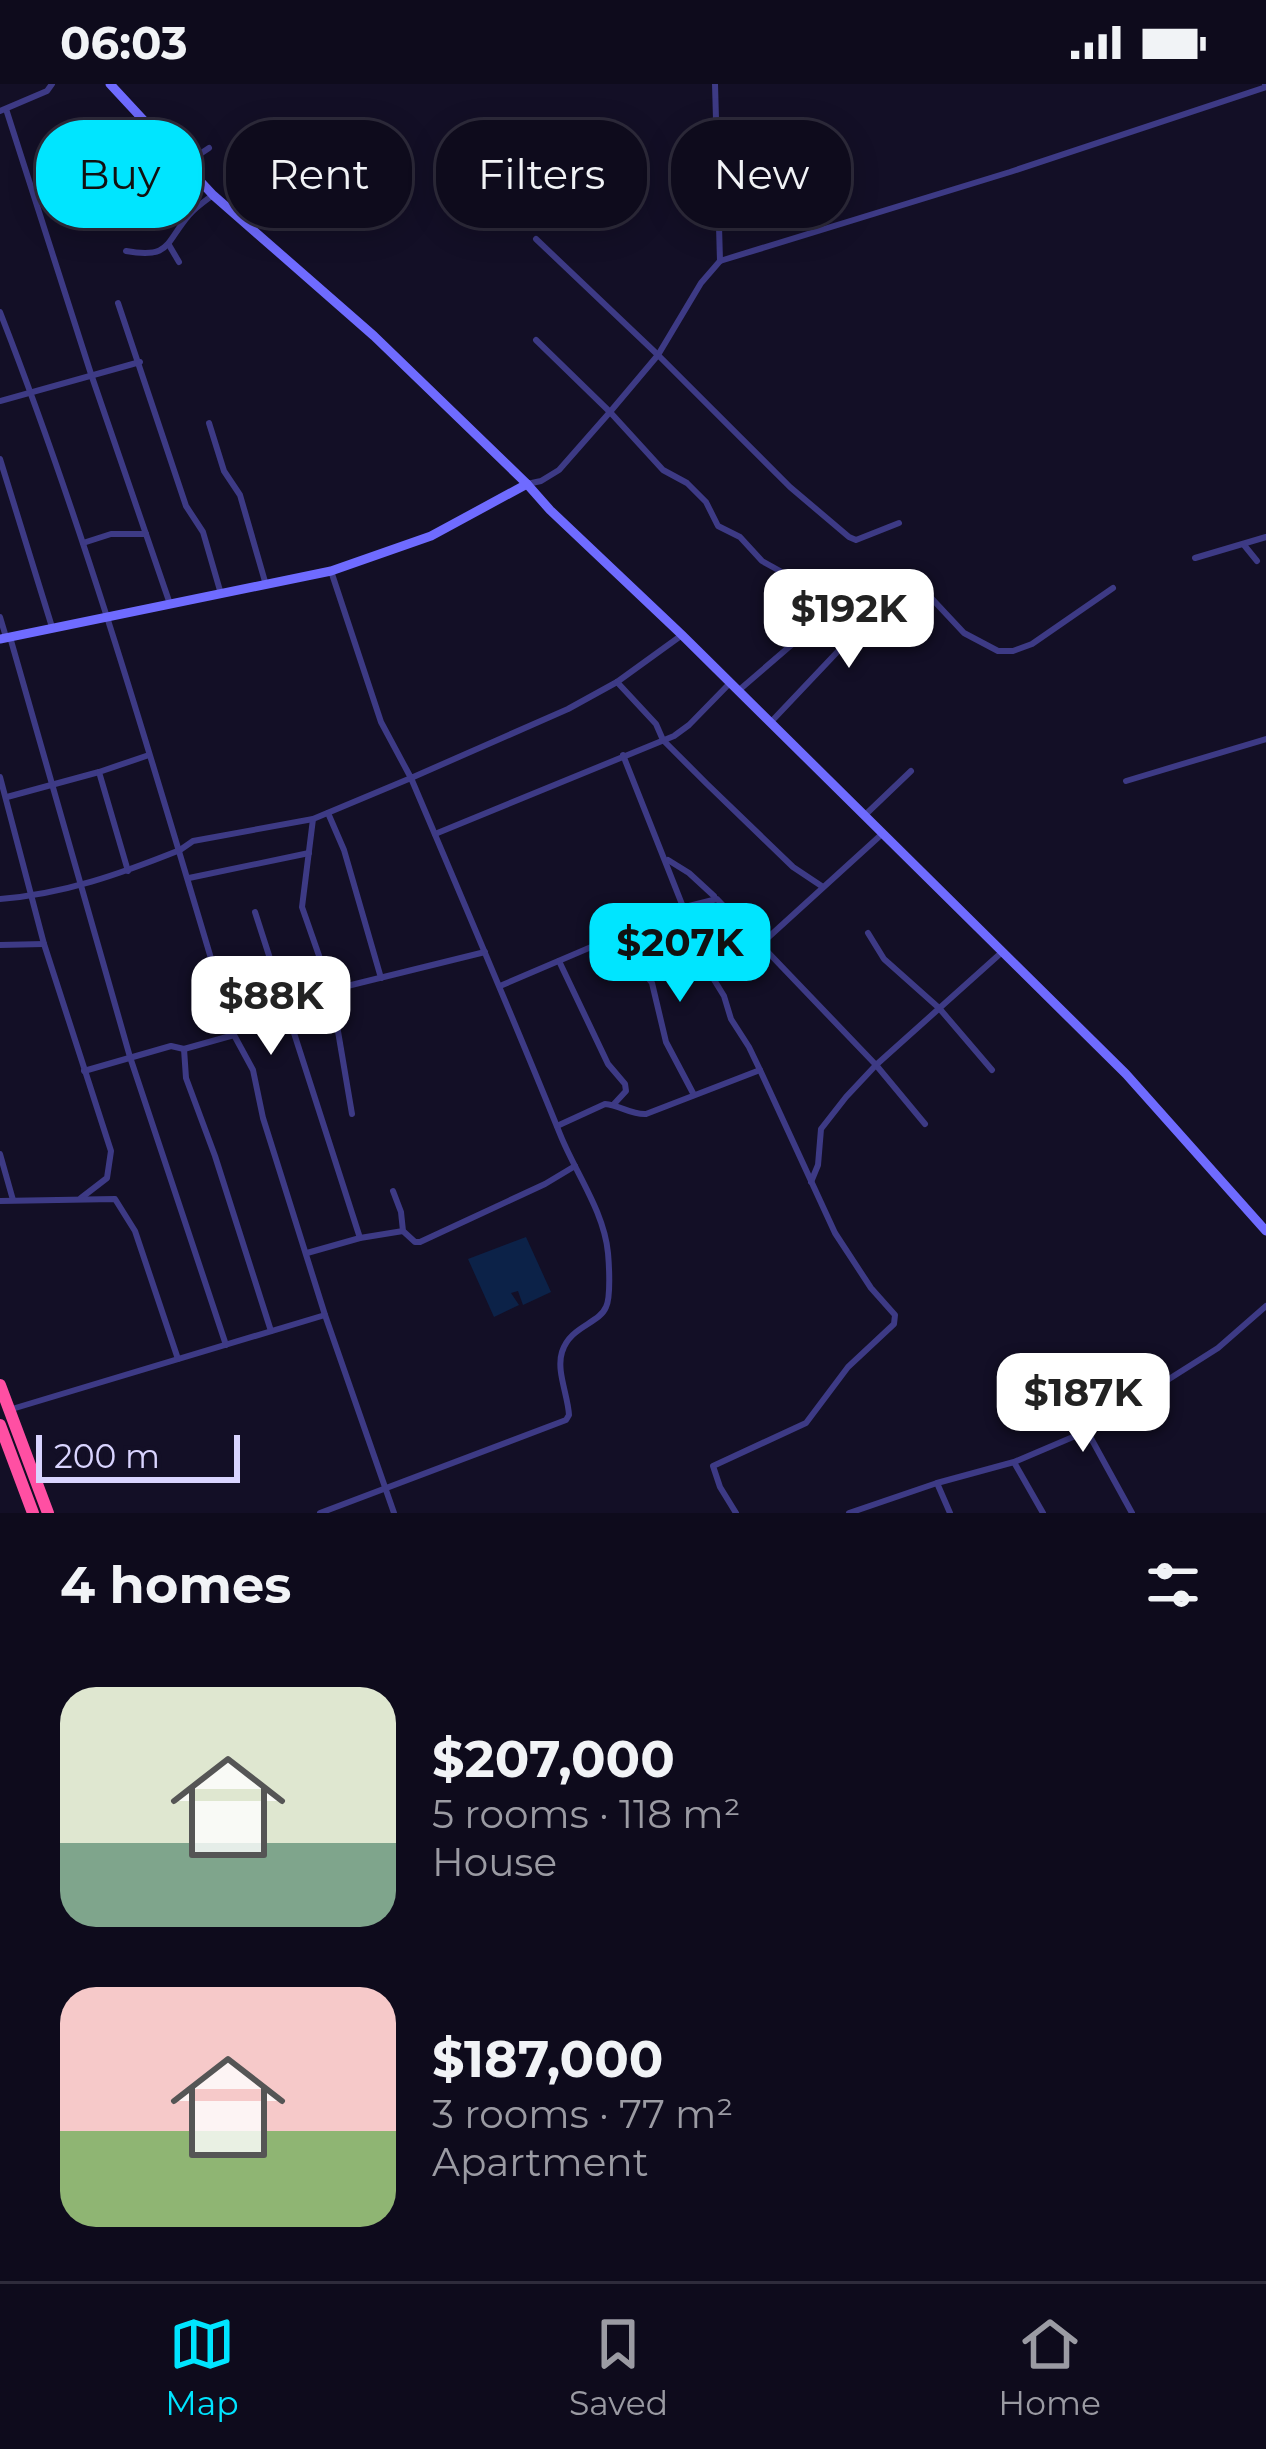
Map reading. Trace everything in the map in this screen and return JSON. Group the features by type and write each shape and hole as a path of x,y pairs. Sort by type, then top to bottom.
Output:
{"highway":[{"path":"0,1384 48,1513"},
{"path":"0,1425 33,1513"}],"main road":[{"path":"110,84 144,120"},
{"path":"202,183 226,206"},
{"path":"252,228 374,336 682,634 1126,1074 1266,1231"},
{"path":"6,638 331,572 430,536 527,484"}],"street":[{"path":"52,84 47,91 3,110 170,604"},
{"path":"715,84 720,261"},
{"path":"527,484 541,482 560,470 658,355 701,283 720,261 1010,172 1265,84"},
{"path":"202,153 209,148"},
{"path":"126,251 156,254 170,245 188,217 213,195"},
{"path":"536,238 790,488 849,537 856,539 899,523"},
{"path":"170,245 179,262"},
{"path":"118,303 186,506 203,532 220,594"},
{"path":"0,312 82,543 234,1031 254,1070 263,1118 325,1315 394,1513"},
{"path":"435,834 663,740 796,641 787,579 740,537 718,526 706,502 687,483 663,470 536,340"},
{"path":"0,401 140,362"},
{"path":"209,423 224,471 240,495 266,585"},
{"path":"0,459 52,627"},
{"path":"82,543 111,534 146,533"},
{"path":"1195,558 1266,537"},
{"path":"1244,545 1257,561"},
{"path":"320,1513 566,1420 562,1350 582,1326 602,1314 609,1294 602,1228 411,778 382,722 331,572"},
{"path":"770,723 896,591 920,586 964,633 998,651 1012,651 1032,644 1113,588"},
{"path":"0,617 130,1057 226,1345"},
{"path":"0,899 82,886 193,841 313,819 504,739 616,682 682,634"},
{"path":"616,682 656,724 663,740 794,867 823,887"},
{"path":"1126,781 1266,739"},
{"path":"7,797 149,755"},
{"path":"623,755 709,970 835,1234 871,1288 896,1315 894,1324 848,1367 806,1423 713,1466 736,1513"},
{"path":"863,815 911,771"},
{"path":"99,772 128,871"},
{"path":"0,777 44,944 111,1151 107,1178 81,1198"},
{"path":"328,813 344,850 381,978"},
{"path":"313,819 302,907 331,990 352,1114"},
{"path":"761,944 882,833"},
{"path":"188,878 309,853"},
{"path":"665,858 689,873 761,944 925,1124"},
{"path":"500,986 717,899"},
{"path":"255,912 360,1238"},
{"path":"626,933 638,965 652,982 666,1042 694,1095"},
{"path":"868,933 884,958 939,1008 992,1070"},
{"path":"0,945 44,944"},
{"path":"84,1071 171,1046 184,1049 331,990 485,952"},
{"path":"811,1182 818,1165 820,1130 876,1065 1002,952"},
{"path":"559,961 608,1064 625,1084 626,1091 614,1104"},
{"path":"184,1049 187,1078 271,1331"},
{"path":"556,1126 605,1104 646,1114 760,1070"},
{"path":"0,1154 13,1200"},
{"path":"393,1191 403,1231 416,1242 525,1194 575,1166"},
{"path":"0,1201 115,1199 135,1231 178,1359"},
{"path":"307,1253 403,1231"},
{"path":"852,1512 1014,1462 1087,1431 1218,1348 1266,1306"},
{"path":"9,1410 325,1315"},
{"path":"1087,1431 1132,1513"},
{"path":"1014,1462 1043,1513"},
{"path":"938,1483 950,1513"}],"water":[{"path":"526,1237 551,1292 523,1305 518,1291 511,1293 519,1305 494,1317 468,1259"}]}
